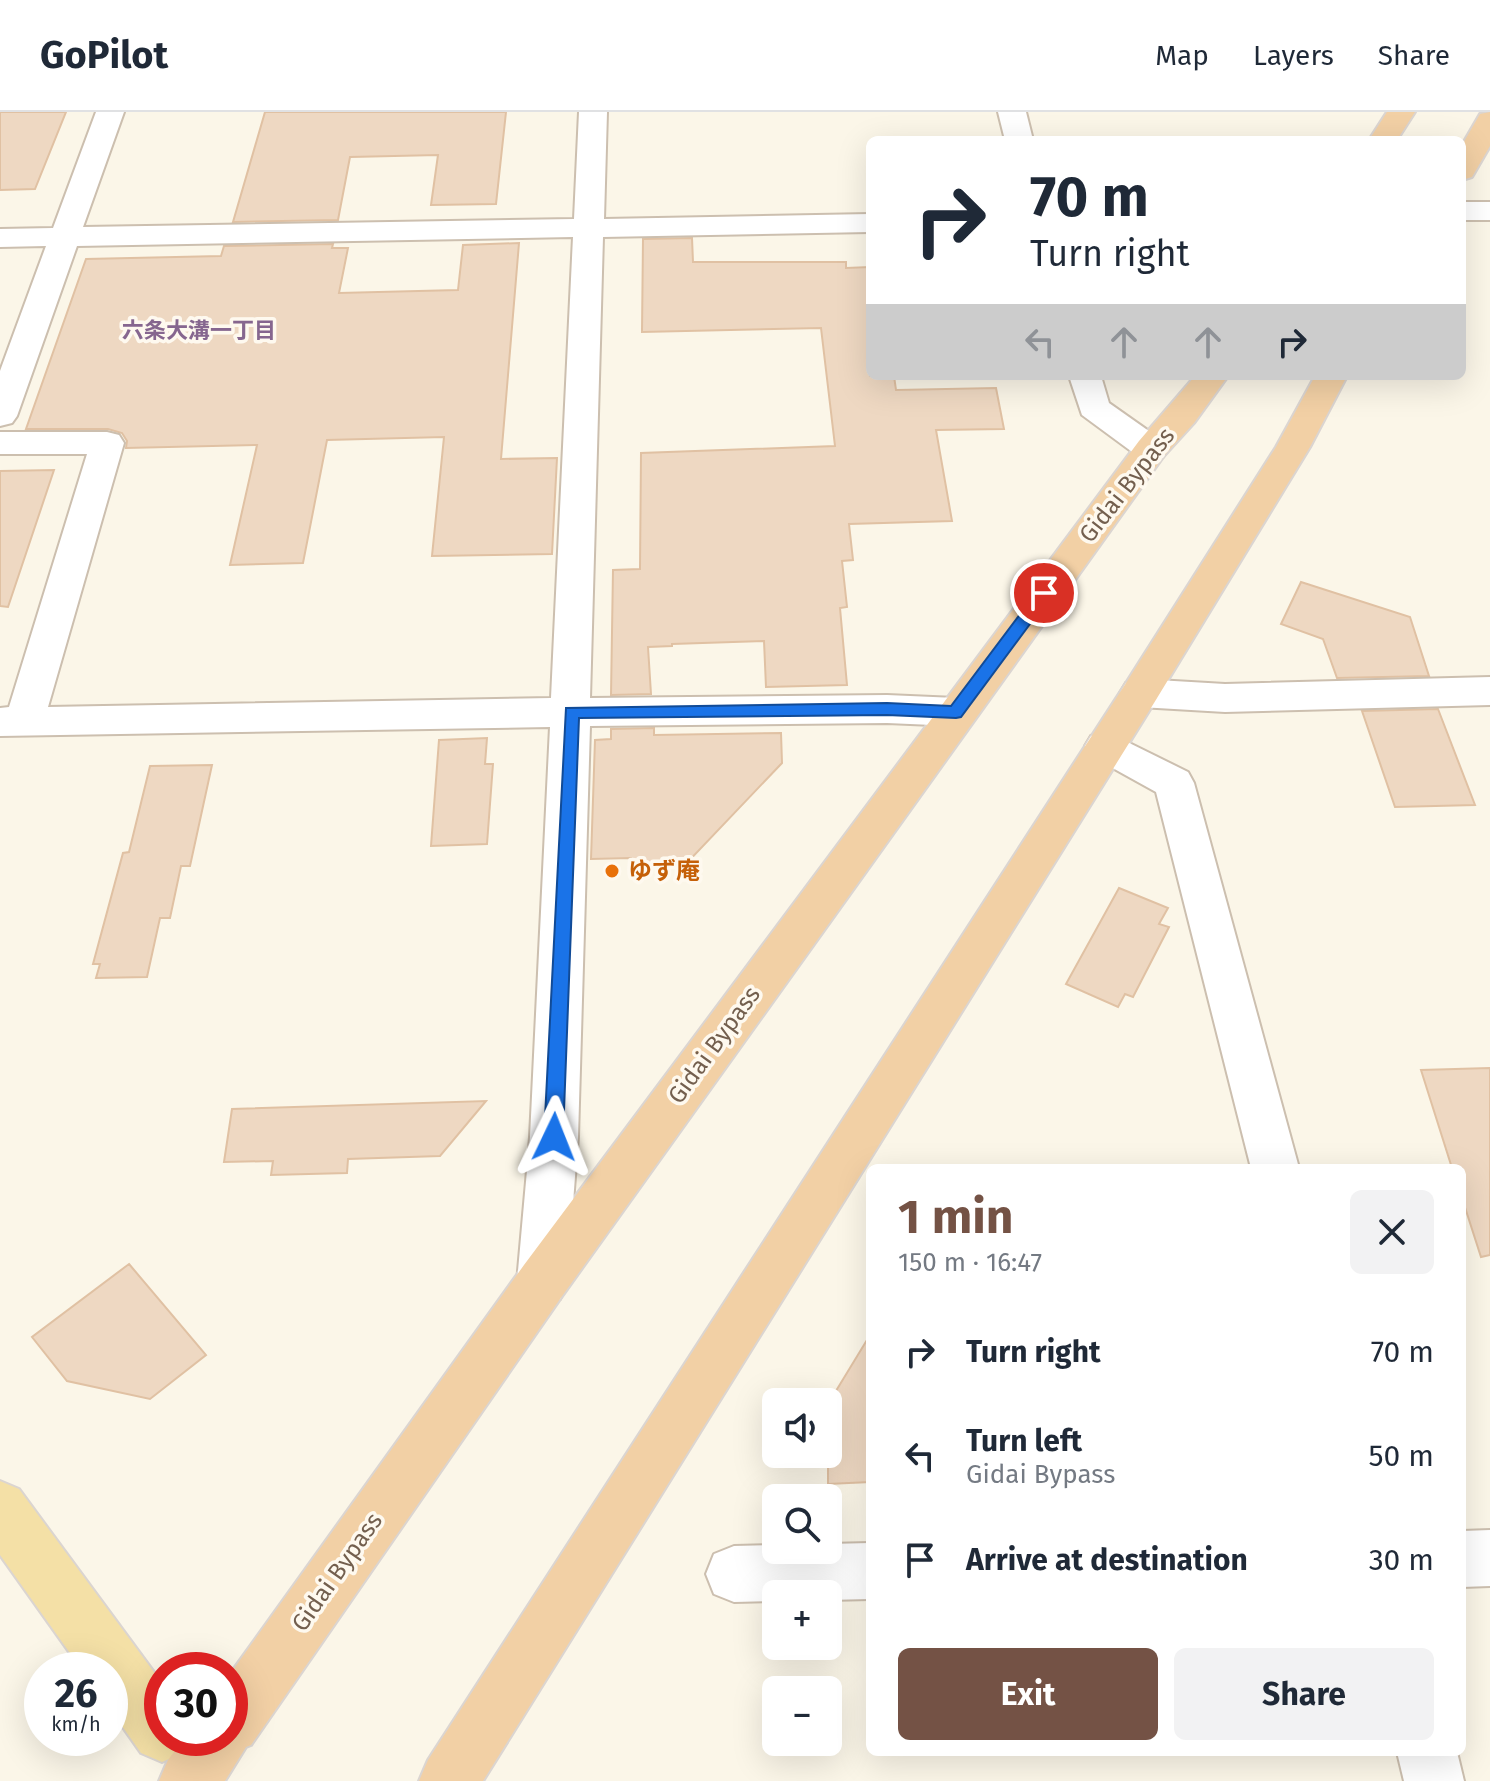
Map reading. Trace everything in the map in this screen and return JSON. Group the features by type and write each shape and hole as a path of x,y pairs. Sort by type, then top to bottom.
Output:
{"highway":[{"path":"1386,136 1401,112"},
{"path":"1466,164 1490,120"},
{"name":"Gidai Bypass","path":"248,1698 542,1282 956,712 1151,449 1182,416 1209,380"},
{"path":"449,1781 1140,693 1293,447 1329,380"}],"main road":[{"path":"0,1508 188,1757"}],"street":[{"path":"0,416 62,237 110,112"},
{"path":"542,1282 554,1137 593,112"},
{"path":"1012,112 1018,136"},
{"path":"1466,211 1490,211"},
{"path":"0,238 866,223"},
{"path":"1086,380 1094,408 1151,449"},
{"path":"0,443 107,443 12,722 571,712 887,709 956,712"},
{"path":"1140,693 1225,698 1490,691"},
{"path":"1105,746 1174,783 1274,1164"},
{"path":"1466,1559 1490,1558"},
{"path":"734,1574 866,1571"},
{"path":"1428,1756 1434,1781"}],"building":[{"path":"0,112 66,112 35,189 0,190"},
{"path":"265,112 506,112 496,204 431,205 438,155 350,157 338,220 233,222"},
{"path":"692,238 693,262 846,262 846,268 866,267 866,380 895,380 896,390 996,388 1004,429 936,430 952,521 849,524 853,560 842,561 847,607 840,608 847,685 766,687 764,641 672,644 648,647 651,694 611,695 613,570 640,569 641,453 835,446 821,328 642,332 643,239"},
{"path":"519,243 501,459 557,458 552,554 432,556 444,437 327,440 303,563 230,565 257,445 126,448 127,441 122,433 108,429 26,429 86,259 221,256 224,246 333,244 332,248 348,248 339,293 458,290 463,245"},
{"path":"54,470 8,607 0,606 0,471"},
{"path":"1301,582 1410,617 1429,676 1337,678 1323,639 1281,624"},
{"path":"1438,709 1475,805 1395,807 1362,711"},
{"path":"654,728 654,735 781,733 782,763 683,867 631,868 631,858 591,859 595,740 611,739 611,729"},
{"path":"487,738 485,764 493,764 487,844 431,846 439,740"},
{"path":"212,765 190,866 181,866 170,918 160,918 147,977 96,978 100,964 93,964 123,853 129,852 150,766"},
{"path":"1119,888 1168,908 1159,924 1169,927 1133,997 1125,994 1118,1007 1066,984"},
{"path":"1490,1068 1490,1255 1481,1257 1466,1210 1466,1164 1451,1164 1421,1070"},
{"path":"486,1101 440,1156 348,1159 347,1173 271,1175 273,1161 224,1162 232,1109"},
{"path":"129,1264 206,1355 150,1399 67,1381 32,1337"},
{"path":"866,1342 866,1482 828,1484 828,1468 842,1468 842,1388 838,1388"}],"place":[{"name":"ゆず庵","path":"612,871"}],"district":[{"name":"六条大溝一丁目","path":"199,330"}],"route":[{"path":"554,1137 571,712 887,709 956,712 1044,593"}]}
